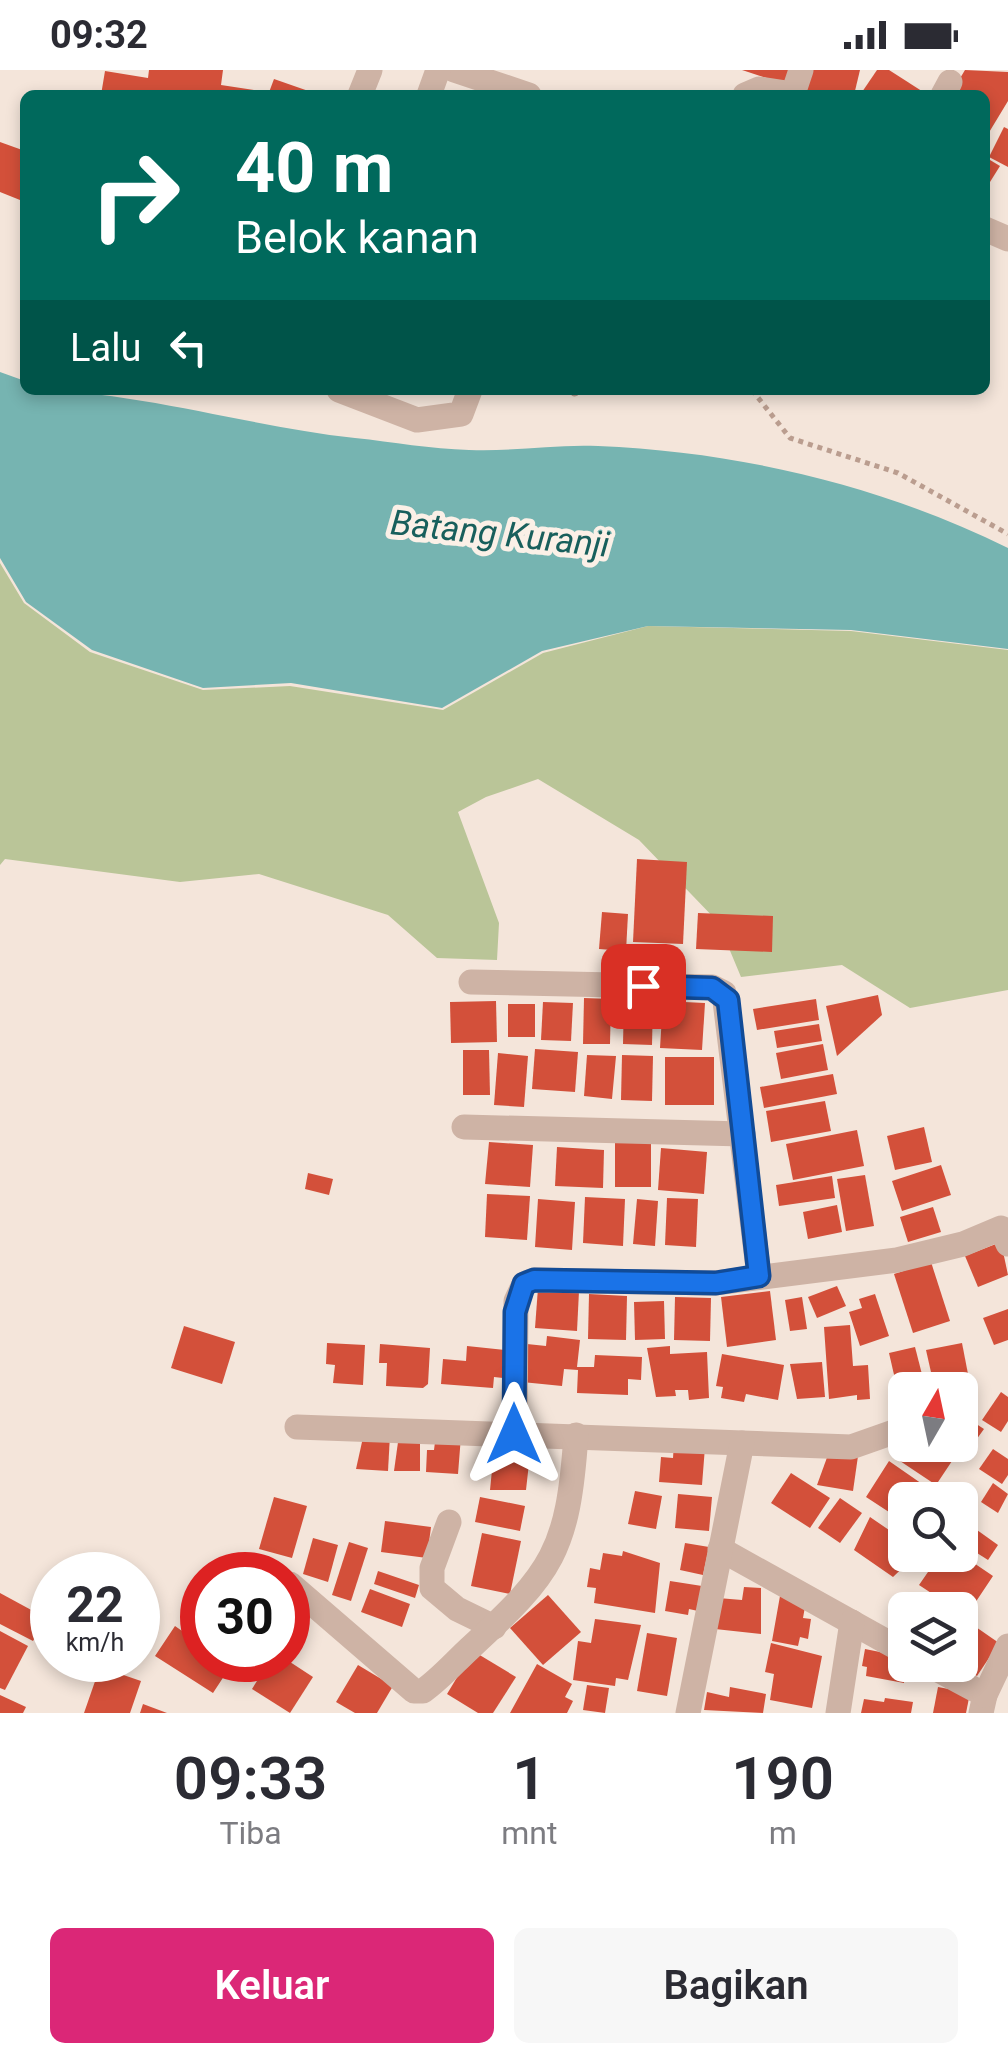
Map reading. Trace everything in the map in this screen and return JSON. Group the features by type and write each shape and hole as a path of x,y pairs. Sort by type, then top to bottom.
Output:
{"street":[{"path":"454,70 514,90"},
{"path":"354,395 430,421 461,414 468,395"},
{"path":"471,982 719,990 728,1000 759,1276"},
{"path":"464,1128 742,1134"},
{"path":"514,1434 515,1312 524,1284 534,1280 716,1283 897,1260 1006,1232"},
{"path":"298,1428 851,1447 888,1434"},
{"path":"310,1601 418,1692 432,1685 520,1604 550,1563 572,1494 576,1436"},
{"path":"688,1713 742,1443"},
{"path":"449,1522 432,1568 432,1588 447,1603 494,1627"},
{"path":"720,1550 888,1642"},
{"path":"838,1713 852,1622"},
{"path":"953,1682 983,1704 1008,1646"}],"path":[{"path":"756,395 790,438 898,473 1008,534"}],"green space":[{"path":"0,563 24,603 90,652 203,690 290,686 443,710 543,653 648,626 851,631 1008,650 1008,990 910,1008 842,965 741,977 718,922 639,840 538,779 486,797 458,812 499,923 497,960 437,958 388,915 259,874 180,882 5,859 0,865"}],"water":[{"name":"Batang Kuranji","path":"0,372 20,379 20,395 108,396 314,432 455,449 582,446 704,456 756,464 859,490 910,506 1008,548 1008,649 851,630 648,626 542,651 442,708 291,683 203,688 92,650 26,602 0,558"}],"building":[{"path":"149,70 223,70 221,85 254,90 102,90 105,71 148,78"},
{"path":"742,70 789,70 785,84"},
{"path":"811,70 860,70 855,90 805,90"},
{"path":"877,70 889,70 920,90 863,90"},
{"path":"965,70 1008,72 1008,101 990,131 990,90 953,90"},
{"path":"274,79 306,90 270,90"},
{"path":"1004,127 1008,129 1008,167 990,155"},
{"path":"0,142 20,149 20,200 0,192"},
{"path":"990,160 1000,166 990,182"},
{"path":"637,859 687,862 683,944 633,942"},
{"path":"602,912 628,914 626,951 599,949"},
{"path":"698,913 773,916 772,952 696,949"},
{"path":"878,995 882,1015 837,1056 826,1006"},
{"path":"584,998 611,999 610,1044 583,1044"},
{"path":"816,999 819,1020 757,1030 753,1009"},
{"path":"624,1000 653,1001 652,1045 623,1044"},
{"path":"496,1001 497,1042 451,1043 450,1002"},
{"path":"663,1001 705,1003 702,1050 660,1048"},
{"path":"543,1002 573,1003 571,1041 541,1040"},
{"path":"508,1004 535,1004 535,1037 508,1037"},
{"path":"819,1024 822,1041 777,1048 774,1031"},
{"path":"823,1044 828,1070 781,1079 776,1053"},
{"path":"535,1049 578,1052 575,1092 532,1089"},
{"path":"463,1050 489,1050 490,1095 463,1095"},
{"path":"498,1053 528,1056 524,1107 494,1105"},
{"path":"587,1055 616,1056 612,1099 584,1096"},
{"path":"622,1055 653,1056 652,1101 621,1100"},
{"path":"665,1057 714,1057 714,1105 665,1105"},
{"path":"833,1074 837,1094 764,1108 760,1087"},
{"path":"825,1101 831,1131 771,1142 766,1111"},
{"path":"924,1127 932,1162 895,1170 887,1136"},
{"path":"857,1130 864,1166 793,1180 786,1144"},
{"path":"615,1141 651,1142 651,1187 615,1187"},
{"path":"489,1142 533,1145 530,1187 485,1184"},
{"path":"557,1147 604,1150 603,1188 555,1186"},
{"path":"661,1148 707,1152 704,1194 658,1190"},
{"path":"941,1165 951,1195 902,1211 892,1181"},
{"path":"308,1173 333,1179 329,1195 305,1189"},
{"path":"865,1175 874,1226 846,1231 837,1179"},
{"path":"832,1176 835,1198 779,1206 776,1185"},
{"path":"487,1194 530,1196 527,1240 485,1237"},
{"path":"585,1197 625,1199 623,1246 583,1243"},
{"path":"667,1198 698,1199 696,1247 665,1245"},
{"path":"538,1199 575,1202 572,1250 535,1247"},
{"path":"637,1199 658,1201 655,1246 633,1244"},
{"path":"837,1205 842,1232 808,1239 803,1212"},
{"path":"933,1207 941,1232 908,1242 900,1217"},
{"path":"1001,1242 1008,1275 978,1287 965,1256"},
{"path":"931,1262 950,1321 913,1333 894,1274"},
{"path":"837,1286 846,1306 817,1318 808,1297"},
{"path":"538,1288 579,1291 577,1331 535,1328"},
{"path":"770,1291 776,1340 727,1347 721,1297"},
{"path":"589,1294 627,1296 626,1340 588,1339"},
{"path":"875,1294 889,1336 860,1346 849,1312 862,1308 859,1299"},
{"path":"675,1297 711,1298 710,1341 674,1340"},
{"path":"802,1297 807,1329 790,1331 785,1300"},
{"path":"664,1301 665,1339 635,1340 634,1302"},
{"path":"1008,1309 1008,1340 994,1345 983,1318"},
{"path":"850,1325 853,1366 868,1365 870,1399 857,1400 857,1395 829,1399 824,1327"},
{"path":"184,1326 235,1342 222,1384 171,1368"},
{"path":"547,1336 580,1340 577,1367 594,1367 595,1355 642,1357 641,1380 628,1379 628,1395 577,1393 578,1370 564,1369 562,1386 522,1382 527,1344 546,1346"},
{"path":"327,1343 365,1345 363,1385 333,1383 335,1365 326,1364"},
{"path":"962,1343 968,1372 931,1372 926,1350"},
{"path":"380,1344 430,1348 428,1384 423,1388 386,1386 387,1363 379,1363"},
{"path":"467,1346 505,1350 503,1378 494,1377 493,1388 441,1384 443,1359 466,1361"},
{"path":"670,1346 670,1354 707,1352 709,1398 689,1400 688,1390 675,1390 676,1396 656,1397 647,1348"},
{"path":"915,1347 921,1372 893,1372 889,1353"},
{"path":"722,1354 784,1365 778,1400 746,1394 744,1402 721,1398 723,1387 716,1386"},
{"path":"822,1362 825,1397 797,1399 790,1364"},
{"path":"1001,1392 1008,1397 1008,1421 1001,1432 982,1420"},
{"path":"364,1433 390,1435 388,1471 356,1469"},
{"path":"436,1434 461,1436 458,1474 426,1472 427,1450 434,1450"},
{"path":"399,1435 420,1435 420,1471 394,1471"},
{"path":"509,1442 531,1445 526,1490 490,1490 492,1470 498,1457 507,1458"},
{"path":"674,1443 705,1447 702,1485 659,1482 661,1457 673,1458"},
{"path":"993,1449 1008,1459 1008,1475 1002,1484 979,1469"},
{"path":"829,1452 858,1456 853,1491 817,1485"},
{"path":"888,1462 919,1482 888,1482 888,1511 866,1497"},
{"path":"902,1462 951,1462 938,1482 932,1482"},
{"path":"791,1473 830,1498 810,1528 771,1503"},
{"path":"993,1483 1008,1494 998,1513 981,1502"},
{"path":"635,1491 662,1496 656,1529 628,1524"},
{"path":"678,1494 712,1497 709,1531 675,1528"},
{"path":"274,1497 307,1506 294,1552 259,1549"},
{"path":"480,1497 525,1506 520,1531 475,1522"},
{"path":"840,1498 862,1513 840,1543 818,1528"},
{"path":"870,1517 888,1529 888,1572 898,1572 893,1577 854,1550"},
{"path":"385,1521 431,1527 427,1558 381,1552"},
{"path":"978,1531 998,1545 988,1560 978,1554"},
{"path":"482,1533 521,1541 510,1594 471,1586"},
{"path":"313,1538 338,1545 328,1582 310,1576"},
{"path":"349,1542 368,1548 351,1601 332,1595"},
{"path":"685,1543 709,1547 703,1575 680,1570"},
{"path":"623,1551 660,1563 655,1613 594,1603 596,1588 587,1587 590,1568 600,1570 603,1553 622,1556"},
{"path":"978,1566 993,1576 978,1598 978,1592 930,1592 919,1585 928,1572 978,1572"},
{"path":"378,1571 419,1585 415,1598 374,1584"},
{"path":"670,1581 702,1586 698,1611 689,1609 688,1615 665,1611"},
{"path":"744,1587 761,1588 761,1634 715,1629 718,1598 742,1600"},
{"path":"370,1589 410,1604 402,1627 361,1612"},
{"path":"0,1593 30,1609 30,1639 0,1624"},
{"path":"548,1595 581,1632 543,1665 510,1628"},
{"path":"780,1596 806,1601 803,1618 811,1619 808,1639 800,1637 798,1646 772,1641"},
{"path":"595,1619 641,1625 628,1680 616,1678 615,1686 573,1680 578,1641 591,1643"},
{"path":"175,1626 180,1630 180,1672 160,1659 160,1648"},
{"path":"978,1628 999,1643 978,1674"},
{"path":"0,1631 28,1646 5,1690 0,1688"},
{"path":"647,1633 677,1638 667,1696 637,1691"},
{"path":"771,1643 822,1656 812,1708 770,1700 774,1674 765,1672"},
{"path":"865,1649 888,1654 888,1680 866,1676 867,1667 862,1666"},
{"path":"473,1651 516,1677 493,1713 478,1713 447,1694"},
{"path":"537,1664 572,1684 565,1697 573,1701 567,1713 510,1713"},
{"path":"358,1665 393,1686 377,1713 355,1713 336,1702"},
{"path":"95,1682 141,1682 130,1713 84,1713"},
{"path":"196,1682 220,1682 213,1693"},
{"path":"256,1682 310,1682 290,1713 252,1689"},
{"path":"587,1685 609,1688 605,1713 583,1710"},
{"path":"730,1687 766,1694 763,1713 704,1710 707,1692 729,1697"},
{"path":"938,1687 970,1693 966,1713 933,1713"},
{"path":"0,1695 26,1707 23,1713 0,1713"},
{"path":"885,1698 913,1702 911,1713 861,1713 864,1699 884,1702"},
{"path":"143,1704 167,1713 140,1713"}],"route":[{"path":"514,1434 515,1312 524,1284 534,1280 716,1283 759,1276 728,1000 724,993 712,988 643,986"}]}
